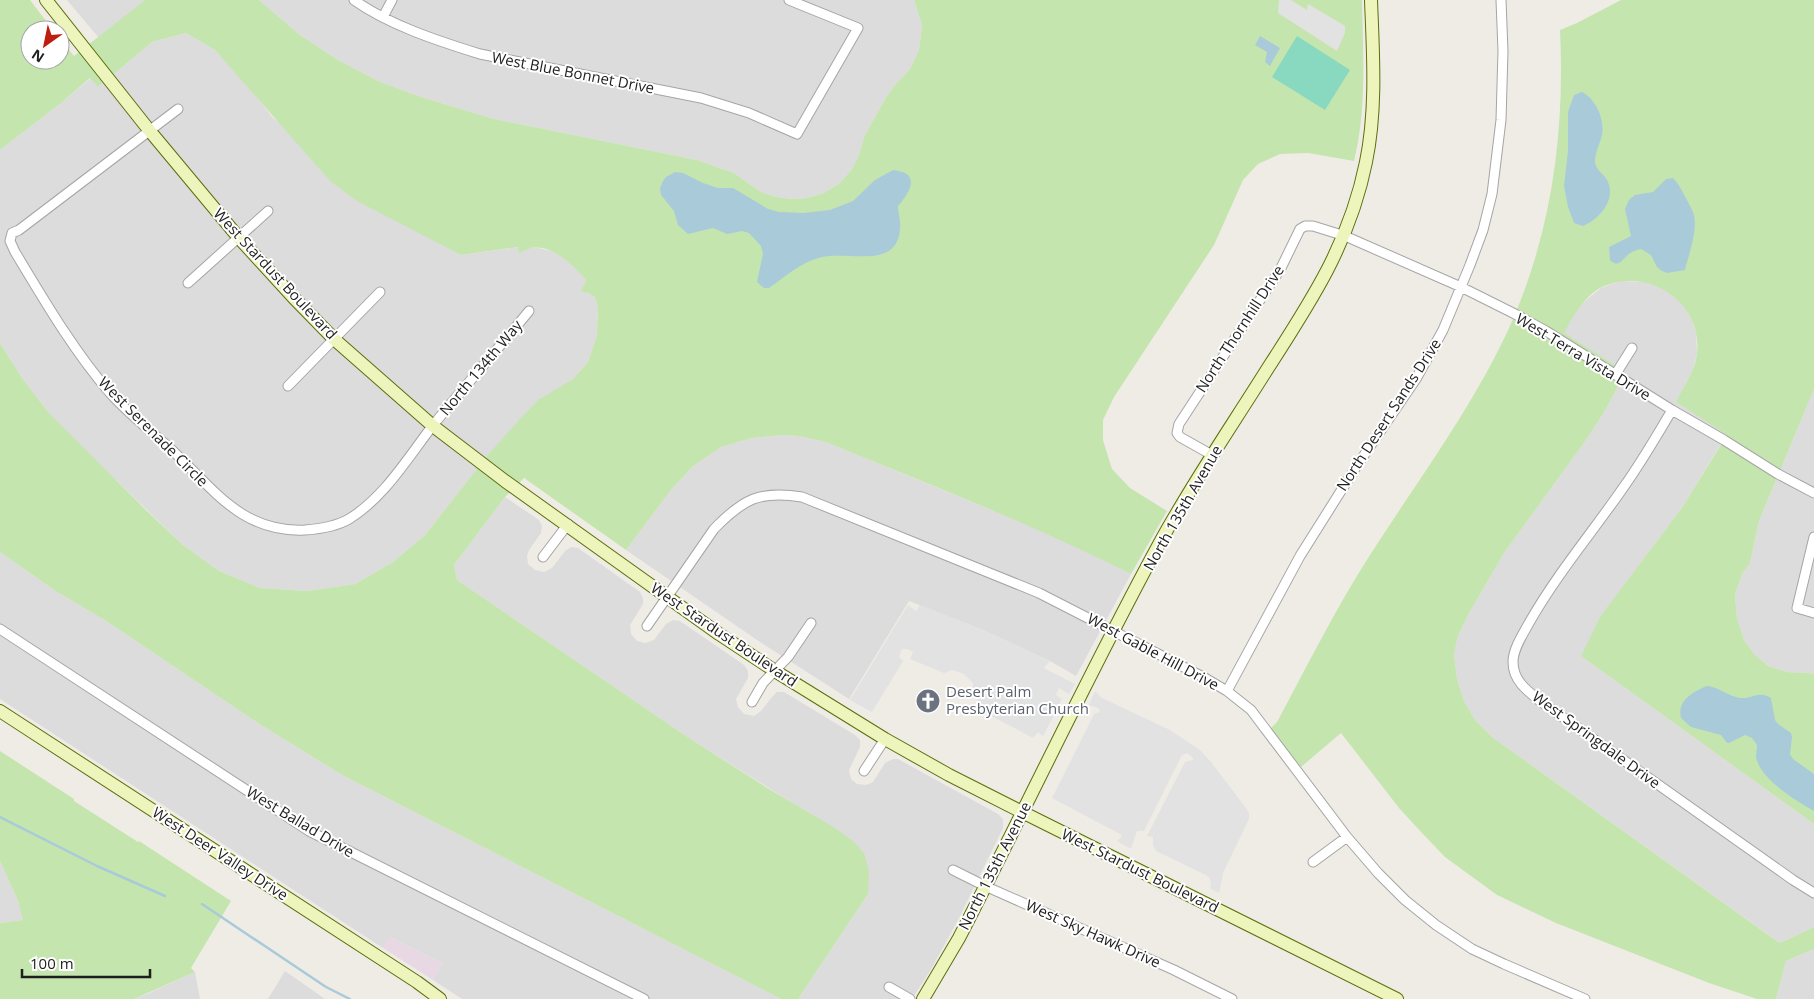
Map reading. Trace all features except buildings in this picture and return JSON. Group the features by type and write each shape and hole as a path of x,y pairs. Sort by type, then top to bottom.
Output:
{"street":[{"name":"West Stardust Boulevard","path":"47,0 149,130 239,238 293,297 334,339 433,426 505,481 775,671 885,739 949,775 1396,999"},
{"name":"West Blue Bonnet Drive","path":"354,0 383,17 451,45 480,54 701,98 749,113 797,134 858,28 789,0"},
{"path":"383,17 392,0"},
{"name":"North 135th Avenue","path":"923,999 959,938 1159,544 1212,456 1308,307 1345,236 1366,162 1370,136 1373,80 1371,0"},
{"name":"North Desert Sands Drive","path":"1227,691 1300,556 1356,467 1416,379 1443,330 1461,287 1483,230 1492,194 1501,120 1503,51 1501,0"},
{"path":"149,130 178,109"},
{"name":"West Serenade Circle","path":"149,130 88,179 19,230 12,233 10,237 11,245 52,312 110,393 211,490 239,512 272,528 291,530 327,527 347,520 366,507 381,492 433,426"},
{"path":"188,283 268,211"},
{"name":"North Thornhill Drive","path":"1212,456 1180,438 1178,433 1179,424 1281,268 1300,229 1305,226 1313,226 1345,236"},
{"name":"West Terra Vista Drive","path":"1345,236 1461,287 1546,331 1672,410 1778,474 1814,493"},
{"path":"288,386 380,292"},
{"name":"North 134th Way","path":"433,426 529,311"},
{"path":"1615,375 1632,348"},
{"name":"West Springdale Drive","path":"1672,410 1636,470 1565,565 1543,598 1519,641 1513,660 1515,676 1524,688 1540,701 1785,875 1814,892"},
{"name":"West Gable Hill Drive","path":"668,597 714,529 727,515 742,503 780,493 802,497 1039,593 1227,691 1251,710 1347,837 1378,873 1405,900 1472,949 1585,999"},
{"path":"543,557 568,524"},
{"path":"1814,537 1796,608 1814,613"},
{"path":"647,626 668,597"},
{"path":"752,702 763,683 788,657 811,623"},
{"name":"West Ballad Drive","path":"0,629 309,831 644,999"},
{"name":"West Deer Valley Drive","path":"0,711 417,982 440,999"},
{"path":"864,771 885,739"},
{"path":"1313,862 1347,837"},
{"name":"West Sky Hawk Drive","path":"953,870 1157,962 1232,999"},
{"path":"889,987 910,999"}],"shaded area":[{"path":"67,0 145,0 99,38"},
{"path":"259,0 914,0 922,25 919,50 910,69 885,99 864,137 859,155 852,169 840,183 824,193 807,198 792,199 776,197 761,192 734,173 697,160 494,119 418,96 378,81 338,60 300,35"},
{"path":"1279,0 1291,0 1307,10 1308,4 1345,26 1345,33 1337,51 1278,13"},
{"path":"186,33 215,50 244,81 273,118 461,255 519,247 519,254 526,248 552,251 576,267 586,280 582,292 595,297 598,309 597,335 588,362 573,379 556,390 487,456 425,535 393,562 355,584 307,591 260,588 219,571 183,545 49,413 22,378 0,343 0,150 91,78 98,87 152,42"},
{"path":"1621,281 1644,282 1667,290 1683,305 1691,318 1696,333 1697,354 1692,372 1676,402 1727,434 1681,509 1640,564 1581,656 1814,824 1814,927 1780,943 1492,737 1475,720 1464,701 1457,679 1454,654 1458,636 1468,615 1504,553 1584,443 1603,414 1626,372 1563,333 1573,315 1584,302 1601,288"},
{"path":"1814,389 1814,674 1787,672 1768,666 1755,655 1744,640 1737,618 1735,595 1742,574 1750,563 1759,521"},
{"path":"782,435 799,436 826,442 1028,525 1074,545 1131,574 1076,676 1050,661 983,630 909,601 849,699 760,642 626,550 671,490 692,467 721,447 752,438"},
{"path":"505,497 539,520 542,526 541,533 527,556 528,564 535,570 544,572 552,568 565,551 571,547 578,548 640,592 643,604 630,625 631,634 637,641 645,643 654,640 666,624 673,620 680,621 744,665 748,671 748,678 736,699 738,707 744,714 754,716 761,711 777,692 784,692 855,735 860,740 860,747 849,770 851,779 857,784 866,785 873,782 885,763 898,759 998,814 1003,819 1003,828 957,922 912,999 798,999 868,894 853,841 689,738 457,580 454,565"},
{"path":"0,552 54,590 106,621 261,725 342,775 781,999 462,999 433,980 442,963 390,937 383,948 0,699"},
{"path":"908,605 916,611 920,605 983,630 1050,661 1044,668 1075,684 1069,694 1059,688 1056,695 1062,699 1043,736 1038,732 1033,738 980,710 983,706 973,694 973,683 964,674 952,670 944,673 910,659 913,652 907,649 902,649 899,657 903,661 872,712 850,700"},
{"path":"1095,691 1102,698 1170,730 1200,750 1246,808 1249,813 1249,819 1223,873 1219,893 1210,888 1210,879 1206,875 1156,851 1153,845 1153,837 1147,836 1185,762 1193,760 1187,753 1182,755 1144,831 1137,831 1131,849 1117,841 1122,836 1120,834 1052,798 1094,714 1100,712 1098,708 1089,705"},
{"path":"0,861 18,901 24,920 0,923"},
{"path":"390,937 442,963 433,980 383,948"},
{"path":"1814,949 1814,999 1776,999 1786,961"},
{"path":"285,971 325,999 268,999"},
{"path":"195,972 200,999 134,999 147,994"}],"green space":[{"path":"0,0 30,0 45,20 20,20 20,70 70,70 70,51 74,56 145,0 259,0 300,35 338,60 378,81 418,96 494,119 697,160 734,173 761,192 776,197 792,199 807,198 824,193 840,183 852,169 859,155 864,137 885,99 910,69 919,50 922,25 914,0 1362,0 1363,101 1354,161 1308,153 1280,154 1258,164 1243,180 1214,245 1114,397 1103,420 1103,440 1112,469 1130,488 1167,511 1131,574 1018,521 826,442 799,436 782,435 752,438 721,447 692,467 671,490 626,550 524,478 505,497 454,565 457,580 689,738 835,828 853,841 864,853 869,871 868,894 798,999 781,999 342,775 261,725 106,621 54,590 0,552 0,343 22,378 49,413 183,545 219,571 260,588 307,591 355,584 393,562 425,535 487,456 538,400 573,379 588,362 597,335 598,309 595,297 581,292 586,280 564,259 546,249 528,249 519,254 518,247 461,255 357,201 330,181 215,50 186,33 152,42 98,87 90,78 0,150"},
{"path":"1621,0 1814,0 1814,389 1759,521 1750,563 1742,574 1735,595 1737,618 1744,640 1755,655 1768,666 1787,672 1814,674 1814,824 1581,656 1600,617 1681,509 1727,435 1676,402 1696,360 1697,335 1691,319 1682,304 1669,293 1654,285 1637,281 1620,282 1602,287 1584,301 1564,333 1626,372 1603,414 1584,443 1504,553 1468,615 1458,636 1454,654 1457,679 1464,701 1475,720 1492,737 1767,934 1780,943 1814,927 1814,949 1786,961 1776,999 1757,999 1709,983 1556,923 1497,895 1445,857 1399,808 1341,733 1301,767 1270,729 1277,722 1357,575 1462,414 1510,326 1536,254 1546,218 1553,181 1560,106 1560,30"},
{"path":"1297,36 1350,70 1325,110 1272,77"},
{"path":"0,751 74,799 74,801 231,901 191,968 195,972 134,999 0,999 0,923 23,920 18,901 0,861"}],"water":[{"path":"1260,36 1280,48 1270,66 1265,62 1267,52 1255,45"},
{"path":"1582,92 1595,105 1601,117 1603,129 1595,164 1610,187 1608,201 1601,213 1583,226 1574,223 1568,207 1564,186 1568,151 1568,112 1574,95"},
{"path":"893,170 908,175 911,184 898,206 900,229 897,242 890,250 870,256 822,257 794,270 769,288 764,288 757,282 763,254 761,246 749,233 742,231 727,234 713,228 688,234 678,225 674,211 661,195 660,188 666,177 675,172 683,173 718,188 733,188 768,209 779,212 803,213 830,210 853,201 875,180"},
{"path":"1673,178 1679,185 1695,218 1693,241 1685,270 1667,273 1662,271 1657,267 1651,255 1641,249 1630,253 1616,264 1613,263 1610,260 1609,247 1631,236 1625,209 1629,200 1635,195 1653,192 1666,179"},
{"path":"1707,686 1740,698 1763,695 1771,698 1775,720 1791,733 1790,754 1793,759 1814,774 1814,811 1780,789 1764,773 1756,757 1757,745 1752,738 1745,735 1727,743 1721,735 1691,727 1681,718 1681,707 1687,698"}],"waterway":[{"path":"0,817 97,866 165,896"},
{"path":"202,904 326,987 350,999"}],"place":[{"name":"Desert Palm Presbyterian Church","path":"928,701"}]}
